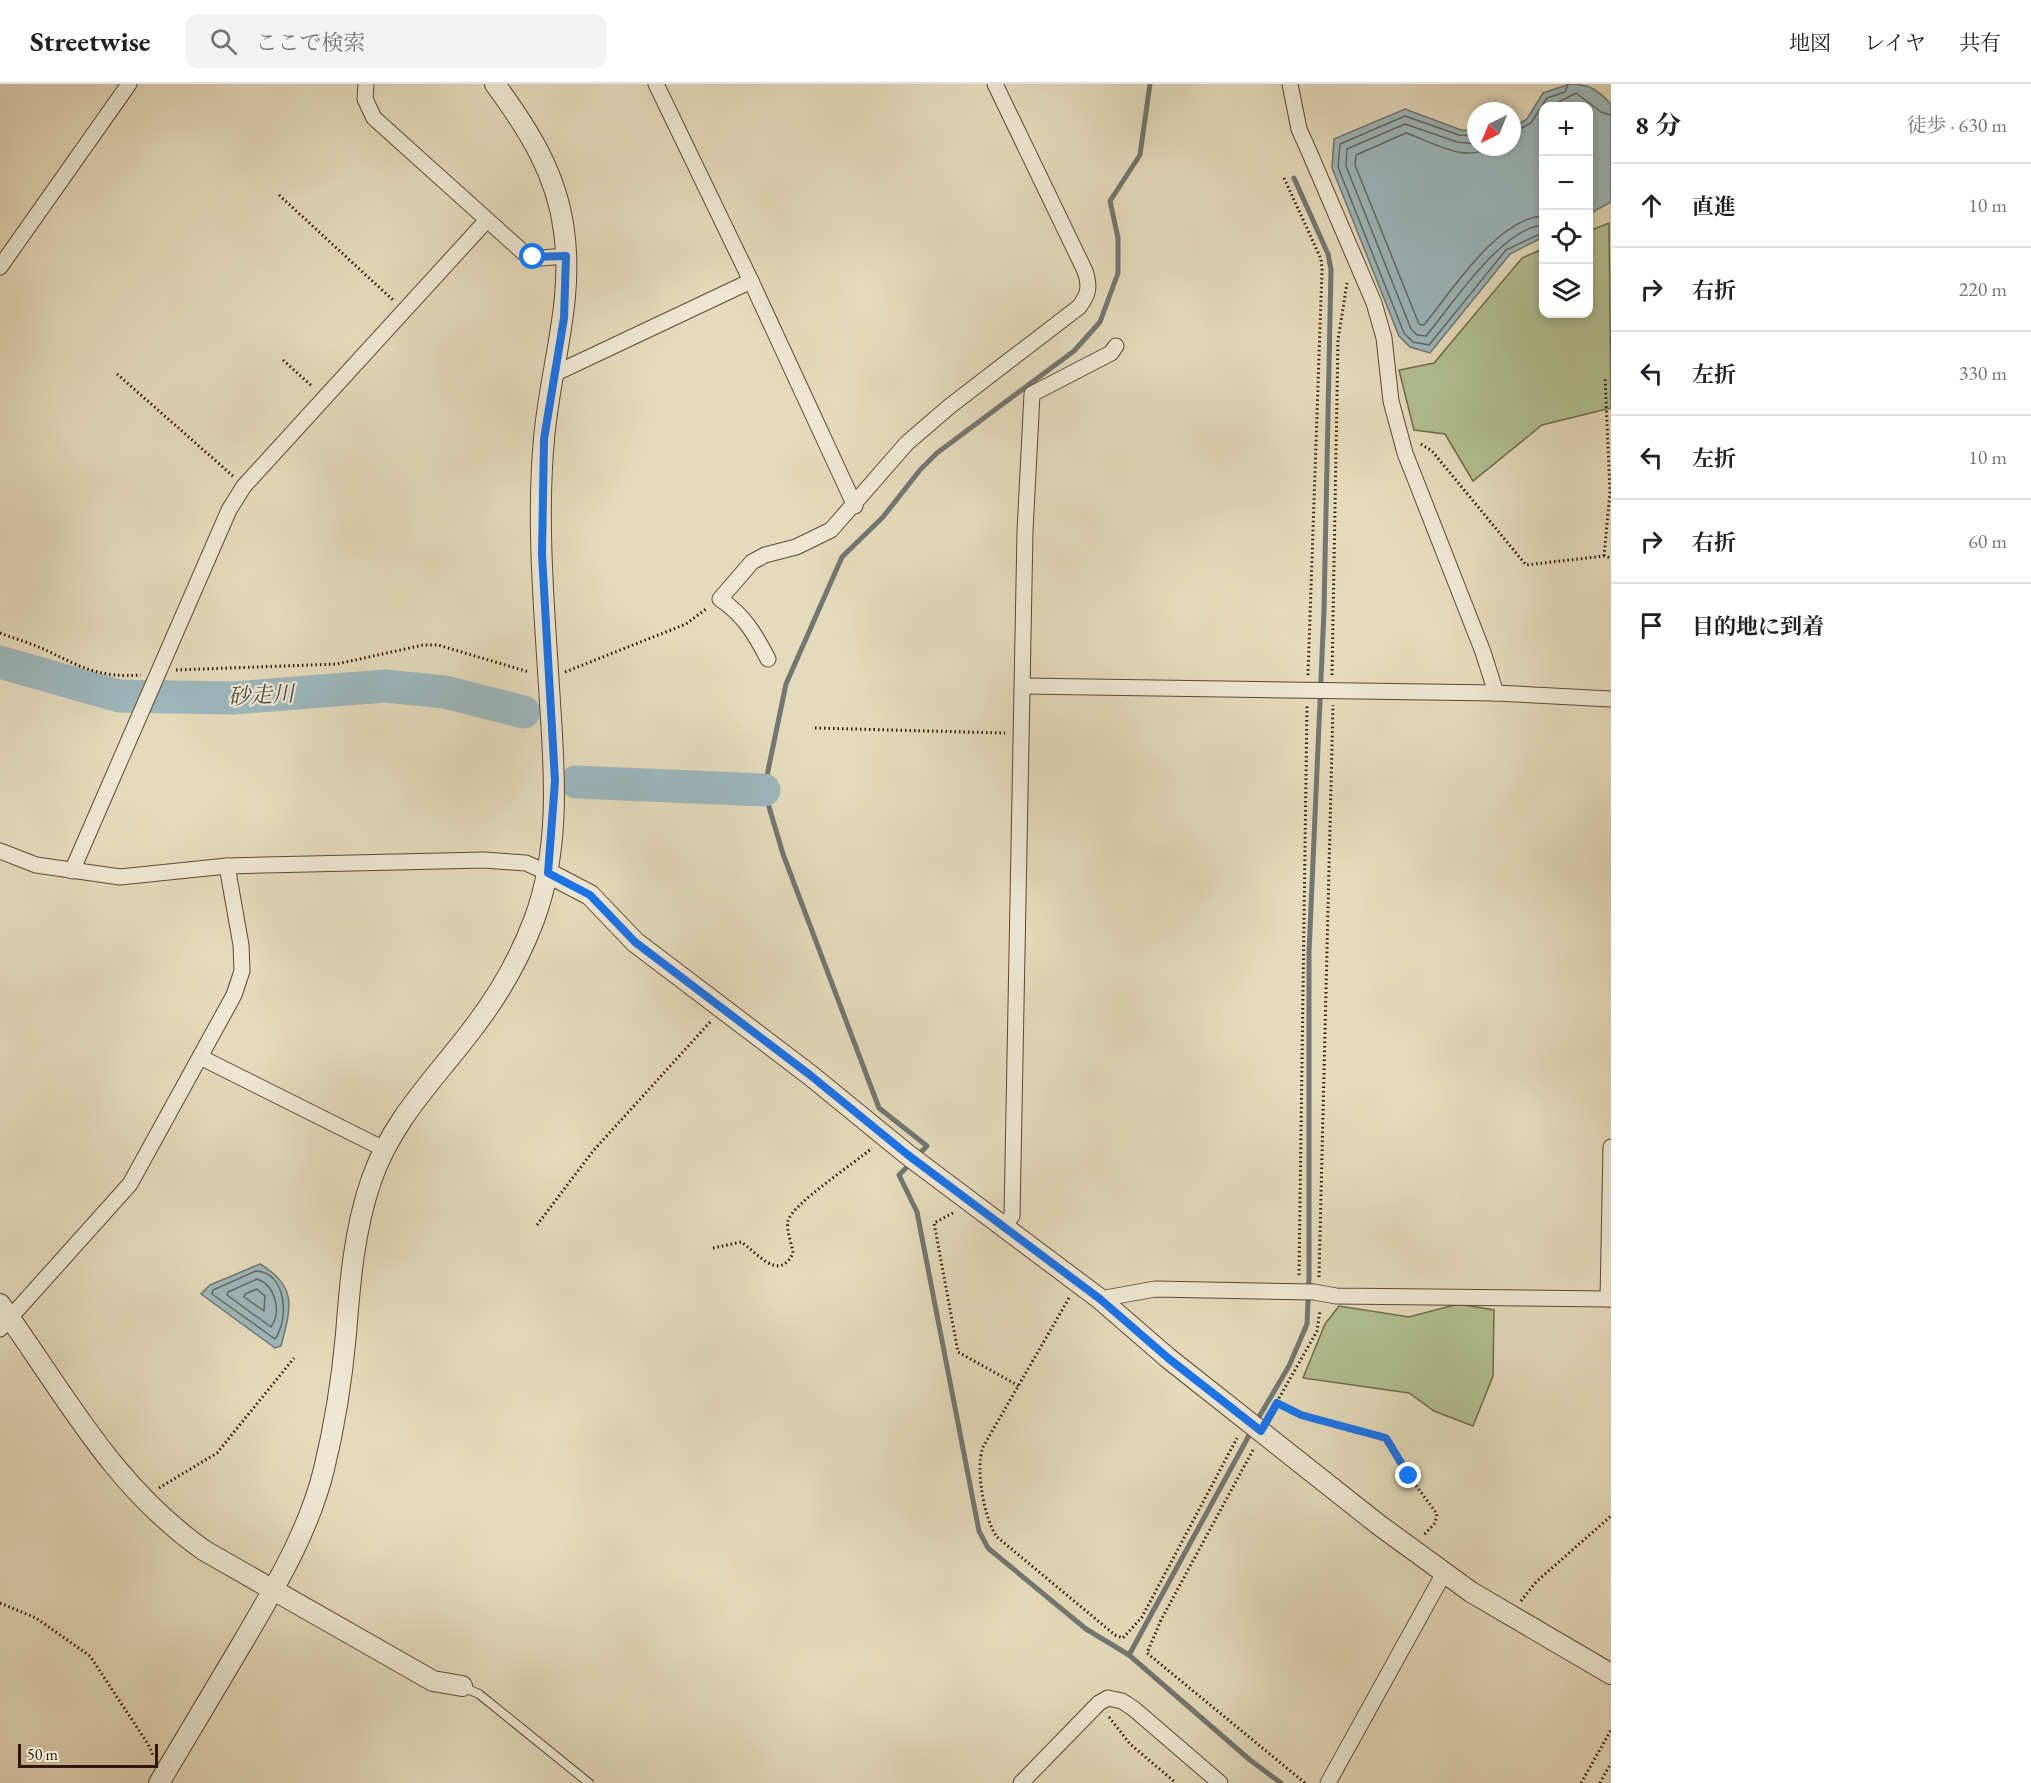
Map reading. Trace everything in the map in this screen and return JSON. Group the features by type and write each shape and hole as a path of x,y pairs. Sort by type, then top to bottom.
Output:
{"street":[{"path":"0,267 129,84"},
{"path":"366,84 365,99 374,118 528,256 541,258 566,256"},
{"path":"164,1775 273,1590 298,1543 323,1474 337,1411 356,1238 371,1181 384,1149 420,1092 474,1027 500,991 531,928 548,873 555,781 542,554 543,462 544,439 564,318 566,256 557,195 547,168 520,117 495,84"},
{"path":"656,84 855,506"},
{"path":"768,660 753,630 739,612 720,599 752,562 765,555 796,547 831,530 855,506 908,443 950,406 1079,307 1087,297 1089,289 1085,271 994,84"},
{"path":"1290,84 1303,142 1374,303 1384,338 1391,401 1411,472 1483,652 1496,693"},
{"path":"72,871 229,510 244,486 487,220"},
{"path":"554,374 750,281"},
{"path":"1002,1227 1012,1216 1027,388 1111,353 1116,346"},
{"path":"1023,686 1496,693 1611,699"},
{"path":"0,851 36,865 120,877 227,867 484,860 526,862 548,873 590,895 635,942 810,1075 908,1155 1100,1299 1161,1352 1255,1427 1444,1573 1511,1617 1611,1674"},
{"path":"227,867 236,904 242,971 234,995 130,1184 3,1317 95,1444 145,1502 178,1532 205,1551 433,1681 462,1686"},
{"path":"200,1057 384,1149"},
{"path":"1100,1299 1155,1288 1609,1299 1611,1147"},
{"path":"1328,1783 1444,1573"},
{"path":"1021,1783 1099,1703 1108,1698 1128,1705 1220,1783"}],"lane":[{"path":"462,1686 479,1694 589,1783"}],"path":[{"path":"1080,1284 1060,1311 978,1459 992,1530 1043,1576 1115,1635 1123,1638 1142,1617 1236,1439 1255,1427 1277,1403 1317,1331 1320,1319 1308,1292 1311,691 1322,270 1317,248 1284,178"},
{"path":"279,195 404,310"},
{"path":"1308,1292 1333,706 1331,692 1338,340 1344,295 1356,261"},
{"path":"283,360 323,397"},
{"path":"117,374 244,486"},
{"path":"1604,556 1610,492 1605,377"},
{"path":"1403,442 1422,444 1432,451 1526,565 1604,556 1611,558"},
{"path":"0,633 47,650 90,671 117,677 157,676 262,666 337,664 423,645 438,645 516,669 549,676 571,670 686,624 720,599"},
{"path":"815,728 1022,733"},
{"path":"537,1225 593,1151 722,1010"},
{"path":"713,1248 741,1242 768,1265 776,1267 784,1264 793,1253 788,1220 792,1213 806,1197 851,1167 886,1136"},
{"path":"953,1213 934,1222 958,1352 1019,1386"},
{"path":"145,1502 153,1492 217,1453 294,1358"},
{"path":"1277,1403 1301,1415 1386,1438 1409,1476 1437,1514 1435,1523 1411,1548"},
{"path":"1255,1427 1147,1653 1305,1783"},
{"path":"1511,1617 1536,1582 1611,1516"},
{"path":"0,1603 36,1618 90,1656 148,1744 164,1775"},
{"path":"1099,1703 1130,1744 1176,1783"},
{"path":"1581,1783 1611,1730"},
{"path":"1600,1783 1611,1763"}],"green space":[{"path":"1609,223 1611,408 1542,425 1473,481 1445,434 1414,430 1399,370 1434,363 1522,258 1539,251 1539,318 1593,318 1593,229"},
{"path":"1458,1304 1494,1310 1493,1376 1473,1426 1434,1411 1409,1393 1303,1378 1325,1324 1339,1306 1409,1317"}],"water":[{"path":"1570,84 1583,85 1602,95 1611,104 1611,202 1593,212 1593,102 1539,102 1539,239 1510,254 1430,353 1410,347 1399,336 1332,168 1334,139 1405,109 1467,130 1467,156 1521,156 1521,123 1527,119 1543,93"},
{"path":"260,1264 281,1281 288,1299 289,1309 281,1346 275,1348 201,1294 210,1285"}],"waterway":[{"path":"917,1156 927,1146 879,1108 783,854 764,790 786,684 842,557 883,517 920,470 937,453 1074,351 1100,322 1118,273 1118,238 1110,201 1140,155 1150,84"},
{"path":"1256,1422 1289,1366 1307,1324 1309,1278 1309,953 1324,610 1331,269 1328,254 1294,178"},
{"name":"砂走川","path":"0,662 119,696 233,698 385,686 445,692 524,712"},
{"name":"砂走川","path":"576,782 764,790"},
{"path":"911,1163 899,1175 917,1212 979,1531 988,1548 1086,1629 1129,1655 1250,1760 1281,1783"},
{"path":"1129,1655 1252,1430"}],"route":[{"path":"533,257 566,256 567,288 544,439 542,554 555,781 548,873 590,895 635,942 810,1075 908,1155 1100,1299 1168,1358 1261,1431 1277,1403 1322,1422 1386,1438 1409,1476"}]}
